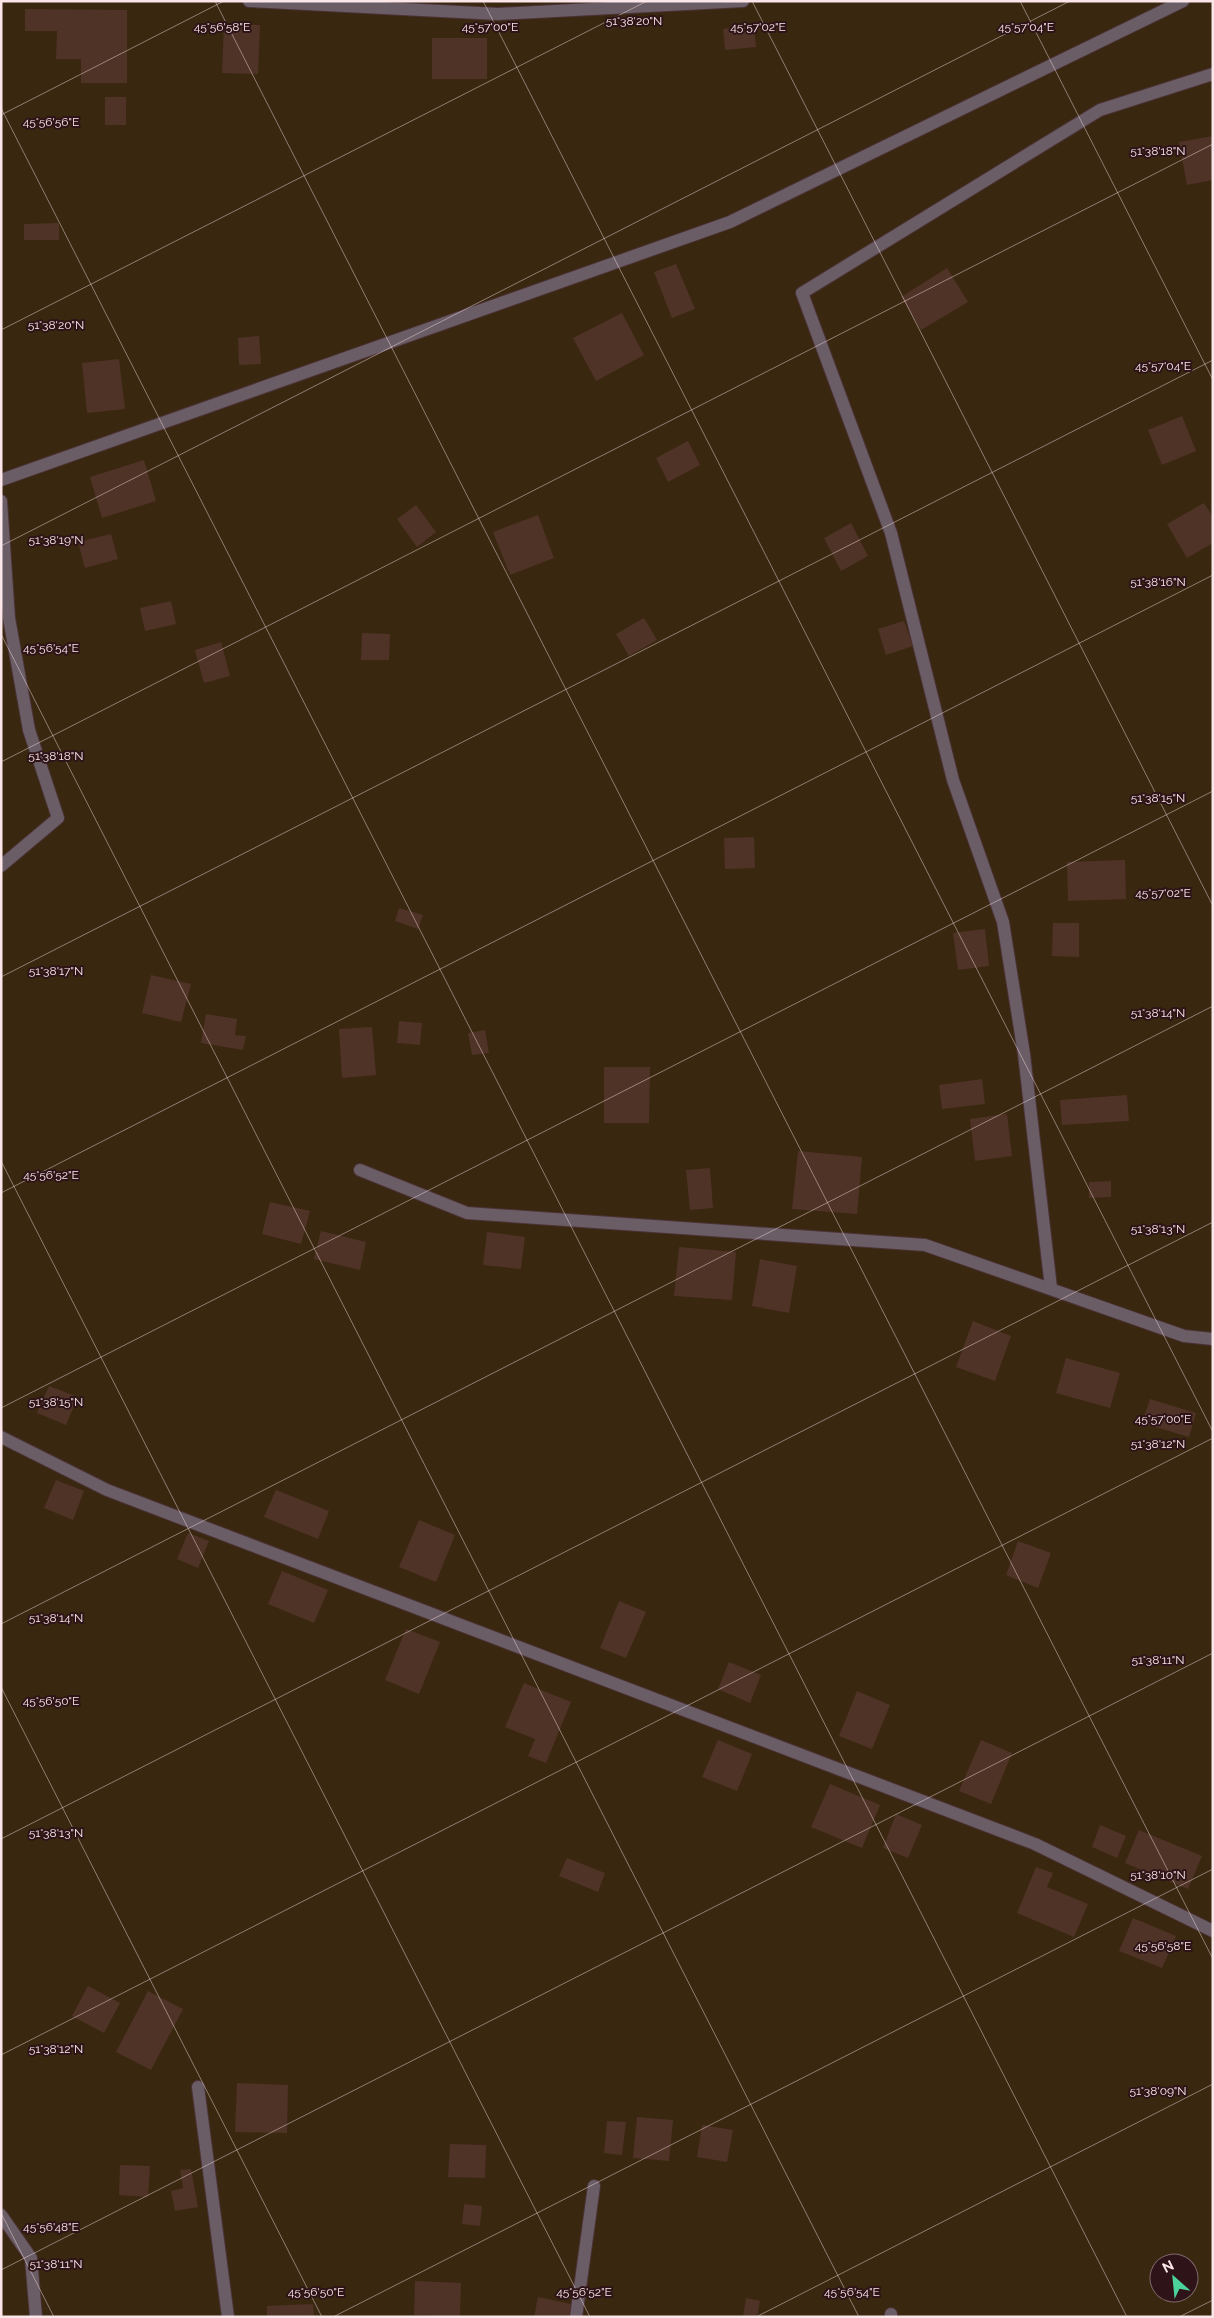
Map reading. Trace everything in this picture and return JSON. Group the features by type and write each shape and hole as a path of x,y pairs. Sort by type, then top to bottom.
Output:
{"street":[{"path":"249,1 498,14 743,1"},
{"path":"1,480 730,222 1183,1"},
{"path":"1051,1288 1024,1054 1003,922 953,780 891,533 802,293 1100,110 1213,74"},
{"path":"1,501 9,618 30,730 58,818 1,866"},
{"path":"360,1170 467,1213 925,1245 1184,1336 1213,1339"},
{"path":"1,1437 107,1490 1035,1844 1213,1931"},
{"path":"198,2087 228,2317"},
{"path":"576,2317 594,2186"},
{"path":"1,2214 31,2258 36,2317"}],"shaded area":[{"path":"1,1 1213,1 1213,2317 1,2317"}],"building":[{"path":"25,9 127,10 127,83 81,83 81,59 56,59 57,31 25,31"},
{"path":"224,24 260,25 258,74 222,73"},
{"path":"754,25 756,47 725,50 723,29"},
{"path":"432,38 487,38 487,79 432,79"},
{"path":"105,97 126,97 126,125 105,125"},
{"path":"1213,136 1213,180 1187,185 1179,142"},
{"path":"59,223 59,240 24,240 24,224"},
{"path":"676,264 695,309 672,318 654,272"},
{"path":"947,268 968,302 921,330 901,297"},
{"path":"622,313 644,355 596,381 573,338"},
{"path":"259,336 261,364 239,365 238,338"},
{"path":"119,359 125,409 87,413 82,363"},
{"path":"1182,416 1196,451 1162,465 1148,430"},
{"path":"688,441 700,465 668,482 656,458"},
{"path":"144,460 156,501 102,518 90,477"},
{"path":"1204,503 1213,517 1213,543 1187,558 1167,524"},
{"path":"416,505 436,532 417,547 397,519"},
{"path":"538,515 554,558 510,575 493,532"},
{"path":"851,523 868,556 841,571 824,538"},
{"path":"111,534 118,559 85,568 78,542"},
{"path":"171,601 176,624 145,631 140,608"},
{"path":"644,618 657,640 629,656 616,634"},
{"path":"904,621 913,646 886,655 878,629"},
{"path":"362,633 390,634 389,660 361,660"},
{"path":"221,642 230,676 204,683 195,650"},
{"path":"754,837 755,868 725,869 724,838"},
{"path":"1125,860 1126,899 1068,901 1067,862"},
{"path":"399,908 423,915 418,929 395,921"},
{"path":"1053,923 1079,923 1079,957 1052,956"},
{"path":"985,929 989,966 958,970 953,933"},
{"path":"151,975 191,984 181,1022 142,1013"},
{"path":"206,1014 237,1019 235,1035 246,1036 243,1050 201,1043"},
{"path":"399,1021 422,1023 420,1045 397,1043"},
{"path":"372,1027 376,1075 342,1078 339,1029"},
{"path":"485,1030 489,1053 472,1055 468,1033"},
{"path":"604,1067 650,1067 649,1123 604,1123"},
{"path":"982,1079 985,1104 942,1109 939,1085"},
{"path":"1127,1095 1129,1121 1062,1125 1060,1100"},
{"path":"1007,1114 1012,1156 975,1161 970,1119"},
{"path":"798,1151 862,1157 857,1214 792,1209"},
{"path":"710,1168 713,1208 690,1210 686,1170"},
{"path":"1111,1181 1111,1197 1089,1198 1089,1182"},
{"path":"270,1202 310,1211 301,1244 262,1234"},
{"path":"321,1231 366,1242 360,1270 314,1259"},
{"path":"487,1232 525,1237 521,1269 483,1265"},
{"path":"679,1247 736,1252 732,1300 674,1296"},
{"path":"760,1259 797,1266 789,1313 752,1306"},
{"path":"973,1321 1011,1336 995,1381 956,1367"},
{"path":"1066,1358 1120,1373 1110,1408 1056,1393"},
{"path":"49,1386 78,1397 66,1425 37,1413"},
{"path":"1150,1399 1196,1413 1189,1437 1142,1423"},
{"path":"56,1480 84,1491 73,1520 44,1508"},
{"path":"276,1490 329,1511 318,1539 264,1517"},
{"path":"419,1520 455,1535 436,1582 399,1567"},
{"path":"188,1533 209,1541 198,1568 177,1559"},
{"path":"1018,1541 1051,1553 1038,1588 1006,1575"},
{"path":"282,1571 328,1590 314,1623 268,1604"},
{"path":"619,1601 646,1612 626,1658 600,1648"},
{"path":"406,1629 440,1642 419,1694 385,1680"},
{"path":"729,1662 761,1675 750,1703 718,1689"},
{"path":"524,1683 571,1702 546,1763 528,1756 535,1739 505,1727"},
{"path":"857,1691 890,1705 872,1749 839,1736"},
{"path":"718,1740 752,1754 737,1791 702,1777"},
{"path":"981,1740 1012,1753 991,1804 959,1791"},
{"path":"830,1784 880,1805 862,1848 811,1827"},
{"path":"896,1814 922,1825 908,1858 883,1848"},
{"path":"1100,1825 1126,1836 1117,1858 1092,1847"},
{"path":"1139,1830 1202,1856 1188,1889 1125,1863"},
{"path":"567,1858 605,1873 598,1892 559,1876"},
{"path":"1036,1867 1053,1873 1047,1887 1088,1904 1074,1937 1017,1913"},
{"path":"1133,1918 1176,1936 1162,1968 1119,1951"},
{"path":"88,1986 120,2003 104,2033 72,2016"},
{"path":"148,1991 183,2009 151,2070 116,2052"},
{"path":"237,2083 288,2085 287,2133 235,2132"},
{"path":"637,2117 673,2120 669,2161 633,2158"},
{"path":"607,2121 626,2122 622,2155 604,2153"},
{"path":"702,2125 733,2130 727,2162 697,2157"},
{"path":"450,2144 486,2145 485,2178 448,2177"},
{"path":"120,2165 150,2166 148,2197 119,2195"},
{"path":"191,2169 198,2207 175,2211 171,2191 183,2188 180,2170"},
{"path":"464,2204 482,2206 480,2226 462,2224"},
{"path":"415,2281 461,2283 460,2317 414,2315"},
{"path":"538,2297 571,2304 569,2317 534,2317"},
{"path":"746,2298 760,2301 757,2317 743,2317"},
{"path":"313,2304 314,2317 267,2317 267,2306"}]}
